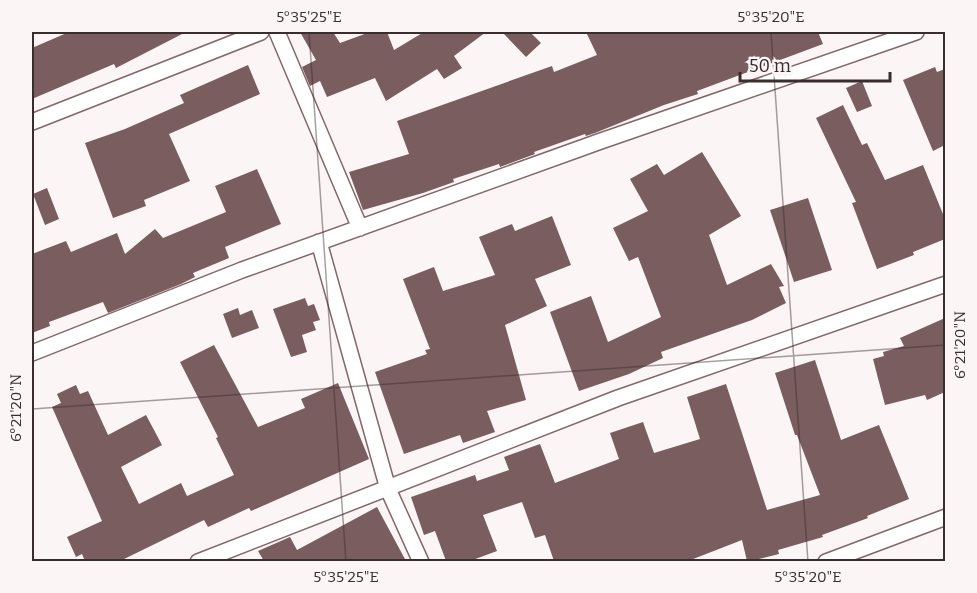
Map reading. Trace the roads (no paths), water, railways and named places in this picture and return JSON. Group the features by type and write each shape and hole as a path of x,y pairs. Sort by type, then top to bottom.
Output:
{"street":[{"path":"32,122 261,32"},
{"path":"277,32 360,228"},
{"path":"32,353 319,242 916,32"},
{"path":"319,242 387,489 422,561"},
{"path":"198,561 618,398 945,284"},
{"path":"826,561 945,517"}]}
